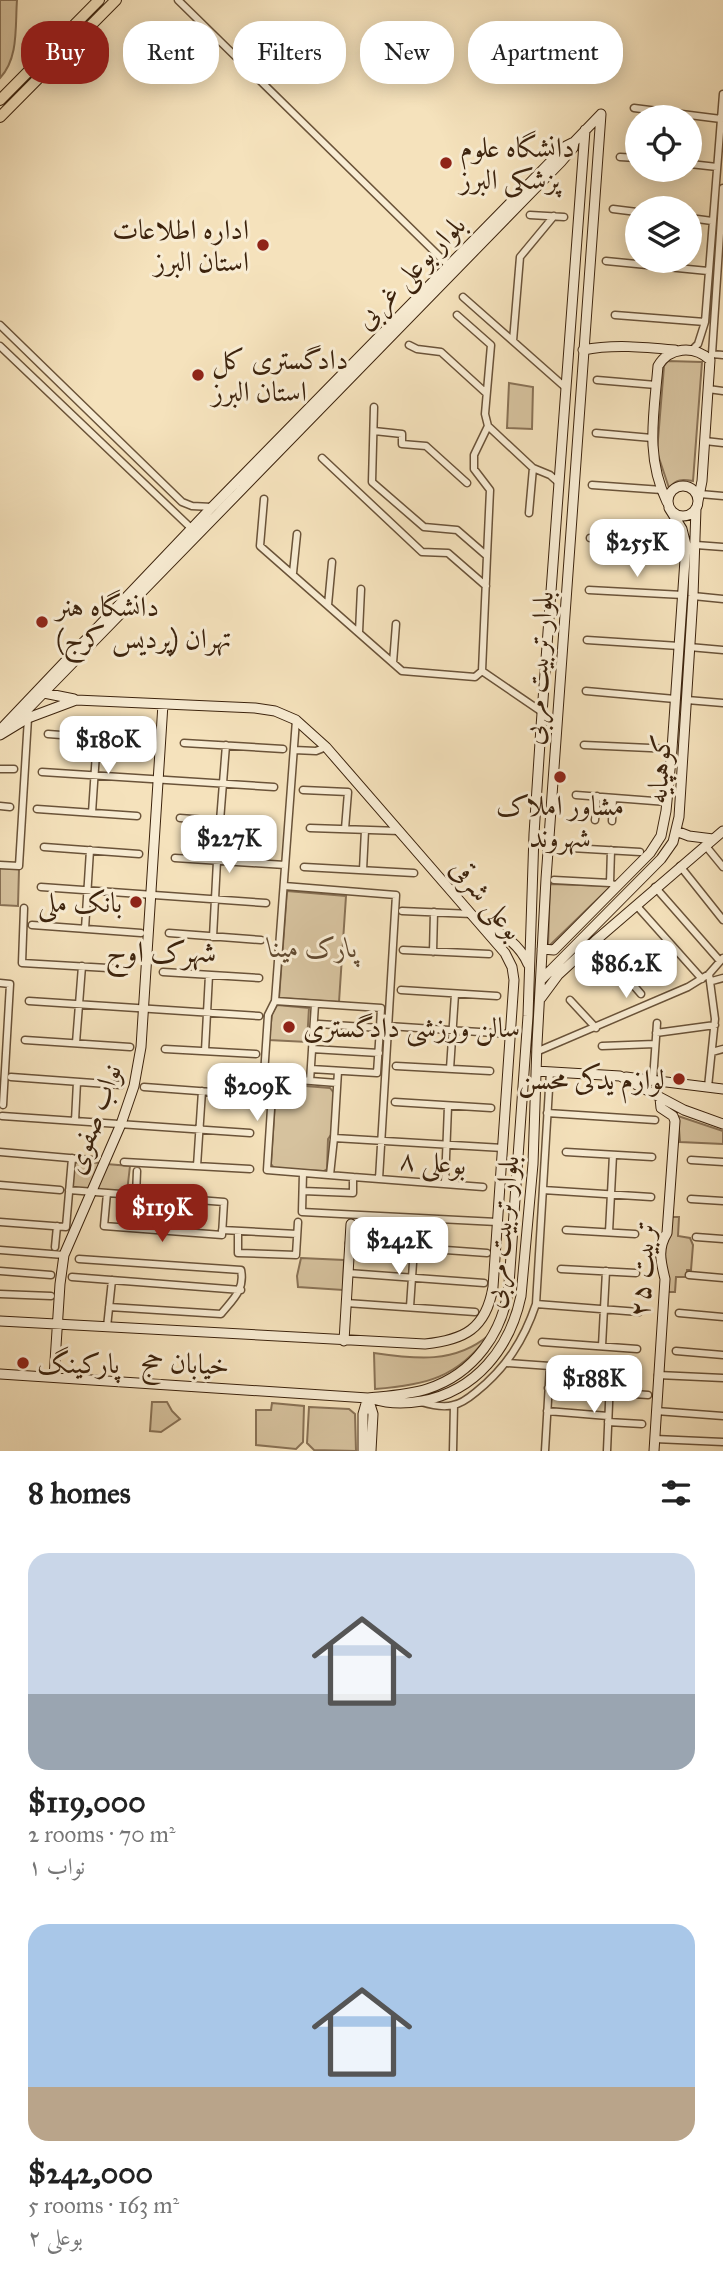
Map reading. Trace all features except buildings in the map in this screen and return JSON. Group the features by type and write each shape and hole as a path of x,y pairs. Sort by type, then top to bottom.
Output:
{"main road":[{"path":"0,100 99,0"},
{"path":"0,117 116,0"},
{"name":"بلوار تربیت مربی","path":"601,114 588,268 542,950 533,1164 522,1296 517,1318 506,1339 475,1378 452,1392 417,1402 386,1403 368,1398 408,1393 438,1385 469,1366 493,1337 507,1302 530,968 534,834 542,712 585,130 601,114"},
{"path":"574,142 585,130"},
{"name":"بلوار بوعلی غربی","path":"340,384 448,265 566,146 574,142"},
{"name":"بلوار بوعلی غربی","path":"41,690 561,162 573,149 574,142"},
{"path":"575,268 588,268"},
{"path":"583,350 600,347 692,350 711,357"},
{"path":"636,347 652,355 658,366 663,358 679,350"},
{"name":"کوهپایه","path":"554,950 607,897 613,885 656,845 664,825 675,699 684,647 691,545 705,441 711,357"},
{"name":"کوهپایه","path":"658,366 652,456 668,505 691,545"},
{"name":"بلوار بوعلی غربی","path":"0,733 10,728 41,690 212,507 259,466"},
{"path":"682,486 692,489 698,501 690,515 680,516 668,505 673,489 682,486"},
{"path":"558,506 565,514 573,507"},
{"path":"557,535 564,530 570,537"},
{"name":"کوهپایه","path":"541,980 668,851 676,831 687,700 684,647"},
{"path":"41,690 76,700"},
{"path":"675,699 687,700"},
{"path":"0,733 28,718 76,700"},
{"name":"بوعلی شرقی","path":"0,1321 425,1344 451,1342 468,1333 478,1324 490,1302 514,981 512,967 505,953 326,747 296,720 275,711 256,708 76,700"},
{"name":"نواب صفوی","path":"54,1377 56,1325 64,1255 121,1124 134,1086 141,1047 163,704"},
{"path":"534,834 543,827 550,833"},
{"path":"676,831 709,842"},
{"path":"540,1000 558,975 655,887 723,831"},
{"path":"607,897 619,900"},
{"path":"607,897 611,908"},
{"path":"475,918 509,939 524,954 530,968"},
{"path":"509,939 523,938 532,931"},
{"path":"542,950 554,950"},
{"path":"554,950 548,954 545,961 546,965 554,966"},
{"path":"536,1071 620,1076 723,1089"},
{"path":"620,1076 660,1098 723,1124"},
{"name":"تربیت ۲۵","path":"654,1451 665,1279 660,1265 662,1244 667,1234 675,1121 673,1116 661,1108 660,1098"},
{"path":"517,1162 519,1174 523,1177 531,1171 533,1164"},
{"path":"344,1341 351,1224"},
{"name":"خیابان حج","path":"0,1374 368,1398"},
{"path":"368,1398 373,1414 371,1451"},
{"path":"363,1451 363,1414 368,1398"},
{"path":"373,1414 386,1403"}],"street":[{"path":"178,0 448,265"},
{"path":"692,350 698,344 705,322 723,94"},
{"path":"702,117 721,119"},
{"path":"620,157 625,157"},
{"path":"702,165 717,167"},
{"name":"کوهپایه","path":"711,357 720,268 723,188"},
{"path":"613,209 625,210"},
{"path":"530,215 564,217"},
{"path":"513,341 520,257 554,216"},
{"path":"702,219 712,220"},
{"path":"606,261 708,271"},
{"path":"463,298 566,388"},
{"path":"457,315 491,345 485,414 488,426 533,468 550,475 559,483"},
{"path":"615,315 705,322"},
{"path":"714,321 723,322"},
{"path":"0,325 182,502 192,506 212,507"},
{"path":"409,345 416,349 441,352 486,393"},
{"path":"0,346 192,529"},
{"path":"711,357 723,355"},
{"path":"597,380 656,385"},
{"path":"708,389 723,391"},
{"path":"374,407 372,482 424,527 457,530 487,556"},
{"path":"264,499 260,546 401,671 475,677 482,671 490,490 474,469 474,455 488,426"},
{"path":"374,431 402,434 402,444 426,446 467,483"},
{"path":"596,433 652,438"},
{"path":"705,441 723,443"},
{"path":"322,458 422,552 448,553 486,586"},
{"path":"529,513 533,468"},
{"path":"592,485 662,490"},
{"path":"698,501 723,496"},
{"path":"293,573 297,534"},
{"path":"590,538 723,547"},
{"path":"328,605 332,562"},
{"path":"359,632 362,589"},
{"path":"589,590 723,598"},
{"path":"393,663 396,624"},
{"path":"587,640 723,650"},
{"path":"482,671 542,712"},
{"path":"586,691 675,699"},
{"path":"687,700 723,703"},
{"path":"0,865 19,866 28,718"},
{"path":"296,720 275,1001 268,1015 264,1075 337,1083"},
{"path":"48,734 140,741"},
{"path":"92,813 97,738"},
{"path":"184,743 283,749"},
{"path":"584,745 672,749"},
{"path":"220,821 226,746"},
{"path":"294,750 316,751 326,747"},
{"path":"0,768 13,769"},
{"path":"43,772 274,787"},
{"path":"303,790 348,792 345,830"},
{"path":"576,795 667,802"},
{"path":"595,820 597,796"},
{"path":"612,821 613,798"},
{"path":"0,806 10,807"},
{"path":"37,809 137,816"},
{"path":"180,818 260,824"},
{"path":"310,828 400,831"},
{"path":"363,870 365,830"},
{"path":"709,842 723,867"},
{"path":"44,847 139,854"},
{"path":"571,848 640,852"},
{"path":"85,929 90,850"},
{"path":"554,880 613,885 611,850"},
{"path":"176,858 285,865"},
{"path":"214,937 218,861"},
{"path":"680,866 723,920"},
{"path":"304,867 414,873"},
{"path":"284,886 396,895 384,1027 379,1179"},
{"path":"41,887 266,903"},
{"path":"655,887 722,960 710,977 715,1025 708,1087"},
{"path":"636,905 702,979"},
{"path":"24,908 22,963 125,969"},
{"path":"402,911 475,918"},
{"path":"433,951 434,912"},
{"path":"32,925 141,933"},
{"path":"169,933 261,940"},
{"path":"595,941 641,993"},
{"path":"403,950 489,954"},
{"path":"76,1043 82,966"},
{"path":"163,972 260,978"},
{"path":"205,1051 209,975"},
{"path":"536,1052 596,1028 702,979 723,978"},
{"path":"0,984 10,984 3,1105"},
{"path":"401,990 497,996"},
{"path":"450,1069 455,994"},
{"path":"570,1000 596,1028"},
{"path":"29,1001 259,1016"},
{"path":"275,1001 381,1009 384,1027 377,1073 311,1069"},
{"path":"310,1081 315,1004"},
{"path":"715,1012 723,1010"},
{"path":"653,1080 657,1023"},
{"path":"319,1024 511,1034"},
{"path":"656,1033 715,1025"},
{"path":"25,1040 130,1047"},
{"path":"603,1046 655,1044"},
{"path":"165,1049 256,1054"},
{"path":"312,1049 379,1053"},
{"path":"712,1052 723,1049"},
{"path":"396,1066 490,1071"},
{"path":"330,1175 338,1071"},
{"path":"417,1402 439,1406 454,1405 489,1382 507,1363 528,1327 536,1304 550,1072"},
{"path":"11,1077 121,1085"},
{"name":"بوعلی ۸","path":"273,1078 267,1170 483,1188"},
{"path":"75,1121 77,1082"},
{"path":"144,1087 253,1095"},
{"path":"197,1166 202,1091"},
{"path":"395,1102 491,1108"},
{"path":"445,1183 448,1106"},
{"path":"547,1113 655,1120"},
{"path":"2,1116 250,1133"},
{"path":"334,1138 503,1148"},
{"path":"0,1152 92,1160"},
{"path":"566,1152 652,1157"},
{"path":"609,1231 613,1155"},
{"path":"0,1222 66,1227 72,1158"},
{"path":"691,1160 723,1162"},
{"path":"124,1162 250,1169"},
{"path":"136,1195 137,1171"},
{"path":"303,1172 302,1212 497,1222"},
{"path":"303,1191 352,1193 353,1177"},
{"path":"0,1185 60,1189"},
{"path":"69,1190 224,1202 222,1233"},
{"path":"542,1190 651,1197"},
{"path":"107,1193 104,1226 222,1233 238,1231 297,1234"},
{"path":"691,1199 723,1201"},
{"path":"238,1253 296,1255 298,1222"},
{"path":"55,1247 57,1226"},
{"path":"566,1230 635,1234"},
{"path":"238,1231 238,1262"},
{"path":"696,1237 723,1239"},
{"path":"349,1243 487,1253"},
{"path":"410,1307 414,1248"},
{"path":"0,1250 64,1255"},
{"path":"79,1259 241,1270 241,1290 221,1314 109,1307"},
{"path":"561,1269 636,1273"},
{"path":"602,1346 606,1271"},
{"path":"0,1272 51,1275"},
{"path":"348,1273 484,1283"},
{"path":"689,1275 723,1278"},
{"path":"72,1277 241,1290"},
{"path":"107,1328 112,1280"},
{"path":"0,1293 51,1296"},
{"path":"346,1303 475,1312"},
{"path":"536,1304 639,1312"},
{"path":"679,1312 723,1317"},
{"path":"542,1342 637,1349"},
{"path":"676,1351 723,1355"},
{"path":"507,1363 550,1366 545,1451"},
{"path":"658,1375 723,1378"},
{"path":"607,1451 610,1380"},
{"path":"548,1388 648,1395"},
{"path":"453,1451 454,1405"},
{"path":"547,1411 642,1424"},
{"path":"656,1411 723,1416"},
{"path":"654,1438 723,1442"}],"green space":[{"path":"0,0 17,0 13,51 0,78"},
{"path":"668,361 702,362 693,481 680,480 669,488 657,452 664,366"},
{"path":"509,383 533,387 532,429 507,428"},
{"path":"0,868 19,869 18,906 0,905"},
{"path":"550,884 611,886 548,947"},
{"name":"پارک مینا","path":"287,891 346,896 339,1002 279,998"},
{"name":"سالن ورزشی دادگستری","path":"277,1005 309,1008 307,1042 269,1040 272,1014"},
{"path":"281,1084 330,1088 334,1093 333,1132 328,1139 327,1169 324,1171 275,1169 271,1164 276,1087"},
{"path":"678,1116 723,1131 723,1144 680,1142"},
{"path":"73,1161 100,1163 88,1189 72,1188"},
{"path":"106,1164 130,1166 127,1192 94,1190"},
{"path":"672,1217 679,1217 678,1236 690,1238 693,1245 691,1270 687,1270 687,1277 676,1277 675,1292 667,1292 665,1254"},
{"path":"301,1258 344,1260 343,1290 298,1287 297,1276"},
{"path":"489,1335 465,1361 439,1377 410,1385 375,1389 374,1353 419,1358 448,1355 462,1351"},
{"path":"152,1402 167,1402 180,1419 161,1432 150,1431"},
{"path":"272,1403 304,1406 303,1442 296,1449 256,1445 256,1410 271,1410"},
{"path":"309,1407 349,1409 355,1414 356,1451 314,1450 307,1443"}],"place":[{"name":"دانشگاه علوم پزشکی البرز","path":"446,163"},
{"name":"اداره اطلاعات استان البرز","path":"263,245"},
{"name":"دادگستری کل استان البرز","path":"198,375"},
{"name":"دانشگاه هنر تهران (پردیس کرج)","path":"42,622"},
{"name":"مشاور املاک شهروند","path":"560,777"},
{"name":"بانک ملی","path":"136,902"},
{"name":"سالن ورزشی دادگستری","path":"289,1027"},
{"name":"لوازم یدکی محسن","path":"679,1079"},
{"name":"پارکینگ","path":"23,1363"}],"district":[{"name":"شهرک اوج","path":"161,952"}]}
